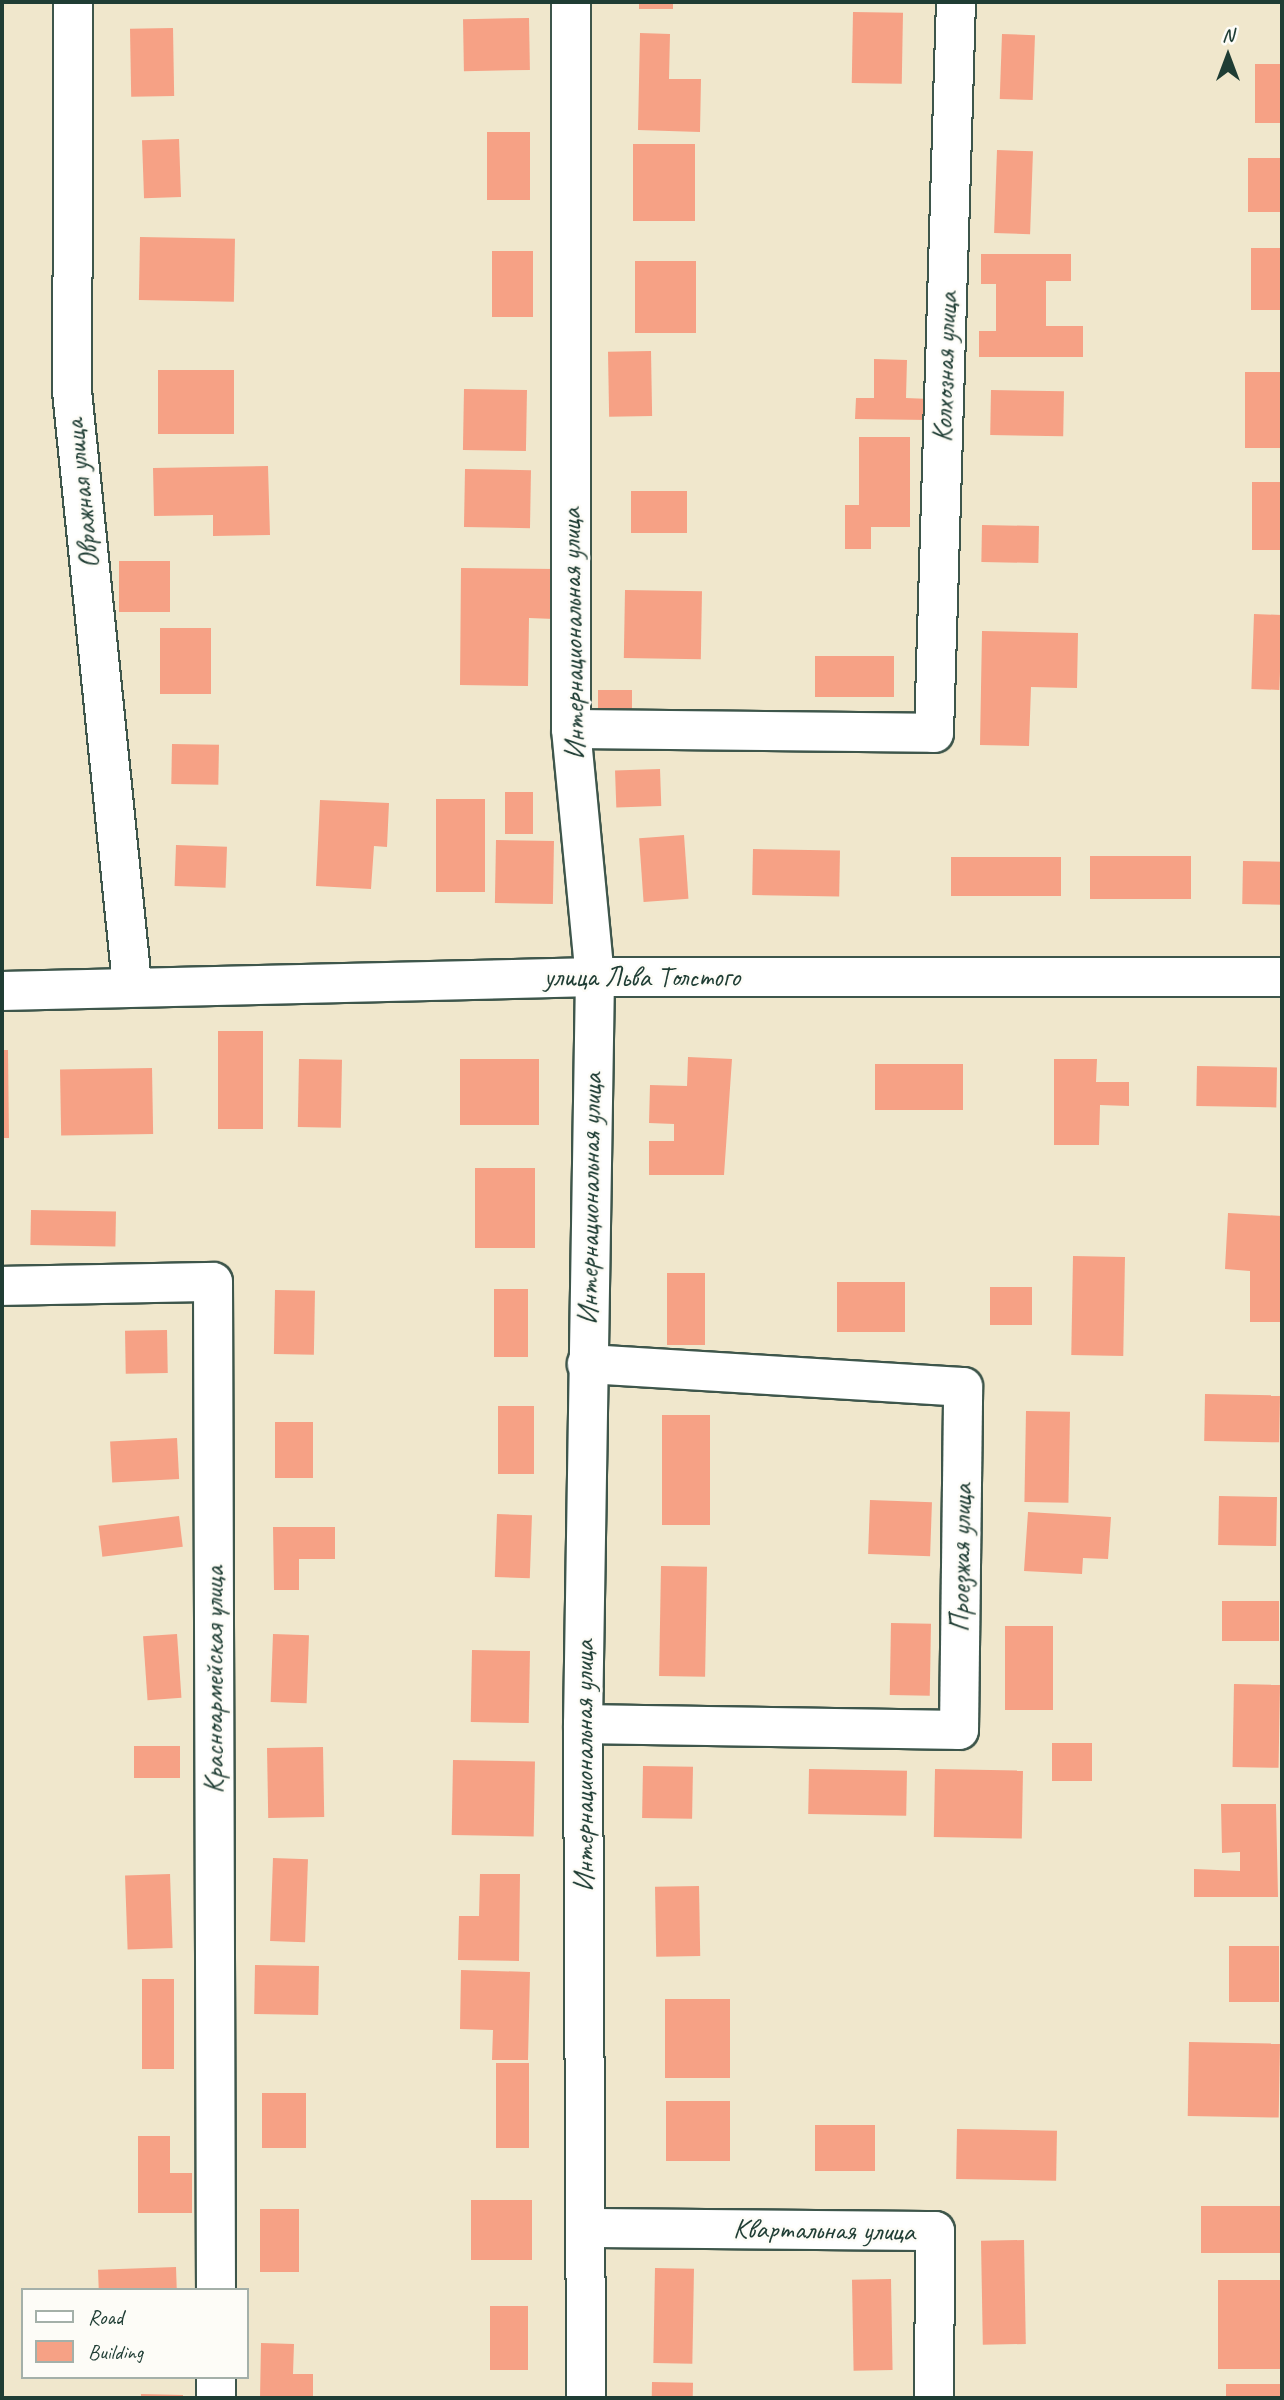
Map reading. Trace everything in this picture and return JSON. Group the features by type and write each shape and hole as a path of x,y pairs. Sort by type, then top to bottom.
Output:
{"street":[{"name":"Овражная улица","path":"73,2 72,391 132,984"},
{"name":"Интернациональная улица","path":"571,2 571,729 595,976 583,1724 586,2398"},
{"name":"Колхозная улица","path":"571,729 934,733 956,2"},
{"name":"улица Льва Толстого","path":"2,991 132,984 595,976 1282,976"},
{"name":"Красноармейская улица","path":"2,1286 213,1282 216,2288"},
{"name":"Проезжая улица","path":"583,1724 959,1730 963,1401 963,1387 587,1364"},
{"name":"Квартальная улица","path":"587,2228 935,2231 934,2398"},
{"path":"216,2379 216,2398"}],"building":[{"path":"639,2 673,2 673,9 639,9"},
{"path":"853,12 903,13 902,84 852,83"},
{"path":"529,18 530,70 464,71 463,19"},
{"path":"173,28 174,96 131,97 130,29"},
{"path":"640,33 670,34 669,79 701,79 700,132 638,130"},
{"path":"1002,34 1035,35 1033,100 1000,99"},
{"path":"1255,64 1282,64 1282,123 1255,123"},
{"path":"487,132 530,132 530,200 487,200"},
{"path":"179,139 181,197 144,198 142,140"},
{"path":"633,144 695,144 695,221 633,221"},
{"path":"997,150 1033,151 1030,234 994,233"},
{"path":"1248,158 1282,158 1282,212 1248,212"},
{"path":"140,237 235,239 234,302 139,300"},
{"path":"1251,248 1282,248 1282,310 1251,310"},
{"path":"492,251 533,251 533,317 492,317"},
{"path":"981,254 1071,254 1071,281 1046,281 1046,326 1083,326 1083,357 979,357 979,331 996,331 996,284 981,284"},
{"path":"635,261 696,261 696,333 635,333"},
{"path":"651,351 652,416 609,417 608,352"},
{"path":"874,359 907,360 906,398 930,399 929,420 855,419 856,398 874,398"},
{"path":"158,370 234,370 234,434 158,434"},
{"path":"1245,372 1282,372 1282,448 1245,448"},
{"path":"464,389 527,390 526,451 463,450"},
{"path":"991,390 1064,391 1063,436 990,435"},
{"path":"859,437 910,437 910,527 871,527 871,549 845,549 845,505 859,505"},
{"path":"268,466 270,535 213,536 213,515 154,516 153,468"},
{"path":"465,469 531,470 530,528 464,527"},
{"path":"1252,482 1282,482 1282,550 1252,550"},
{"path":"631,491 687,491 687,533 631,533"},
{"path":"982,525 1039,526 1038,563 981,562"},
{"path":"119,561 170,561 170,612 119,612"},
{"path":"461,568 555,569 554,619 529,618 528,686 460,685"},
{"path":"625,590 702,591 701,659 624,658"},
{"path":"1254,614 1282,615 1279,690 1251,689"},
{"path":"160,628 211,628 211,694 160,694"},
{"path":"982,631 1078,633 1077,688 1031,687 1029,746 980,745"},
{"path":"815,656 894,656 894,697 815,697"},
{"path":"598,690 632,690 632,721 598,721"},
{"path":"172,744 219,745 218,785 171,784"},
{"path":"660,769 661,806 616,808 615,771"},
{"path":"505,792 533,792 533,834 505,834"},
{"path":"436,799 485,799 485,892 436,892"},
{"path":"320,800 389,803 387,847 374,846 371,889 316,886"},
{"path":"684,835 688,899 644,902 639,838"},
{"path":"496,840 554,841 553,904 495,903"},
{"path":"176,845 227,847 226,888 175,886"},
{"path":"753,849 840,851 839,897 752,895"},
{"path":"1090,856 1191,856 1191,899 1090,899"},
{"path":"951,857 1061,857 1061,896 951,896"},
{"path":"1243,861 1282,862 1281,905 1242,904"},
{"path":"218,1031 263,1031 263,1129 218,1129"},
{"path":"2,1050 8,1050 9,1138 2,1138"},
{"path":"688,1057 732,1059 724,1175 649,1175 649,1141 674,1141 674,1124 649,1123 650,1085 687,1086"},
{"path":"299,1059 342,1060 341,1128 298,1127"},
{"path":"460,1059 539,1059 539,1125 460,1125"},
{"path":"1054,1059 1097,1059 1096,1082 1129,1082 1129,1106 1100,1105 1099,1145 1054,1145"},
{"path":"875,1064 963,1064 963,1110 875,1110"},
{"path":"1197,1066 1277,1067 1276,1107 1196,1106"},
{"path":"152,1068 153,1134 61,1136 60,1070"},
{"path":"475,1168 535,1168 535,1248 475,1248"},
{"path":"31,1210 116,1211 115,1246 30,1245"},
{"path":"1228,1213 1282,1216 1282,1322 1250,1322 1250,1271 1225,1269"},
{"path":"1073,1256 1125,1257 1123,1356 1071,1355"},
{"path":"667,1273 705,1273 705,1345 667,1345"},
{"path":"837,1282 905,1282 905,1332 837,1332"},
{"path":"990,1287 1032,1287 1032,1325 990,1325"},
{"path":"494,1289 528,1289 528,1357 494,1357"},
{"path":"275,1290 315,1291 314,1355 274,1354"},
{"path":"167,1330 168,1373 126,1374 125,1331"},
{"path":"1205,1394 1280,1395 1279,1442 1204,1441"},
{"path":"498,1406 534,1406 534,1474 498,1474"},
{"path":"1026,1411 1070,1412 1068,1503 1024,1502"},
{"path":"662,1415 710,1415 710,1525 662,1525"},
{"path":"275,1422 313,1422 313,1478 275,1478"},
{"path":"177,1438 179,1479 112,1482 110,1442"},
{"path":"1219,1496 1277,1497 1276,1546 1218,1545"},
{"path":"870,1500 932,1502 930,1556 868,1554"},
{"path":"1028,1512 1111,1517 1108,1559 1083,1558 1082,1574 1024,1571"},
{"path":"497,1514 532,1515 530,1578 495,1577"},
{"path":"179,1516 183,1547 102,1557 99,1526"},
{"path":"273,1527 335,1527 335,1559 299,1559 299,1590 274,1590"},
{"path":"661,1566 707,1567 705,1677 659,1676"},
{"path":"1222,1601 1279,1601 1279,1641 1222,1641"},
{"path":"891,1623 931,1624 930,1696 890,1695"},
{"path":"1005,1626 1053,1626 1053,1710 1005,1710"},
{"path":"177,1634 181,1698 148,1700 143,1636"},
{"path":"273,1634 309,1635 307,1703 271,1702"},
{"path":"472,1650 530,1651 529,1723 471,1722"},
{"path":"1234,1684 1280,1685 1279,1768 1233,1767"},
{"path":"1052,1743 1092,1743 1092,1781 1052,1781"},
{"path":"134,1746 180,1746 180,1778 134,1778"},
{"path":"323,1747 324,1817 268,1818 267,1748"},
{"path":"453,1760 535,1761 534,1836 452,1835"},
{"path":"643,1766 693,1767 692,1819 642,1818"},
{"path":"809,1769 907,1771 906,1816 808,1814"},
{"path":"935,1769 1023,1771 1022,1839 934,1837"},
{"path":"1221,1804 1276,1804 1278,1897 1194,1897 1194,1869 1240,1871 1240,1852 1222,1853"},
{"path":"273,1858 308,1859 305,1942 270,1941"},
{"path":"170,1874 173,1948 128,1950 125,1876"},
{"path":"480,1874 520,1874 519,1961 458,1960 459,1916 479,1916"},
{"path":"699,1886 700,1956 656,1957 655,1887"},
{"path":"1229,1946 1279,1946 1279,2002 1229,2002"},
{"path":"255,1965 319,1966 318,2015 254,2014"},
{"path":"461,1970 530,1972 528,2060 492,2060 493,2030 460,2029"},
{"path":"142,1979 174,1979 174,2069 142,2069"},
{"path":"665,1999 730,1999 730,2078 665,2078"},
{"path":"1189,2042 1280,2044 1279,2118 1188,2116"},
{"path":"496,2063 529,2063 529,2148 496,2148"},
{"path":"262,2093 306,2093 306,2148 262,2148"},
{"path":"666,2101 730,2101 730,2161 666,2161"},
{"path":"815,2125 875,2125 875,2171 815,2171"},
{"path":"957,2129 1057,2131 1056,2181 956,2179"},
{"path":"138,2136 170,2136 170,2173 192,2173 192,2213 138,2213"},
{"path":"471,2200 532,2200 532,2260 471,2260"},
{"path":"1201,2206 1282,2206 1282,2253 1201,2253"},
{"path":"260,2209 299,2209 299,2272 260,2272"},
{"path":"1024,2240 1026,2344 983,2345 981,2241"},
{"path":"176,2267 177,2288 99,2288 98,2270"},
{"path":"655,2268 694,2269 692,2364 653,2363"},
{"path":"891,2279 893,2370 854,2371 852,2280"},
{"path":"1218,2280 1282,2280 1282,2369 1218,2369"},
{"path":"490,2306 528,2306 528,2370 490,2370"},
{"path":"261,2343 294,2344 293,2374 313,2374 313,2398 260,2398"},
{"path":"652,2382 693,2383 693,2398 652,2398"},
{"path":"1226,2384 1282,2384 1282,2398 1226,2398"},
{"path":"141,2394 183,2395 183,2398 141,2398"}]}
